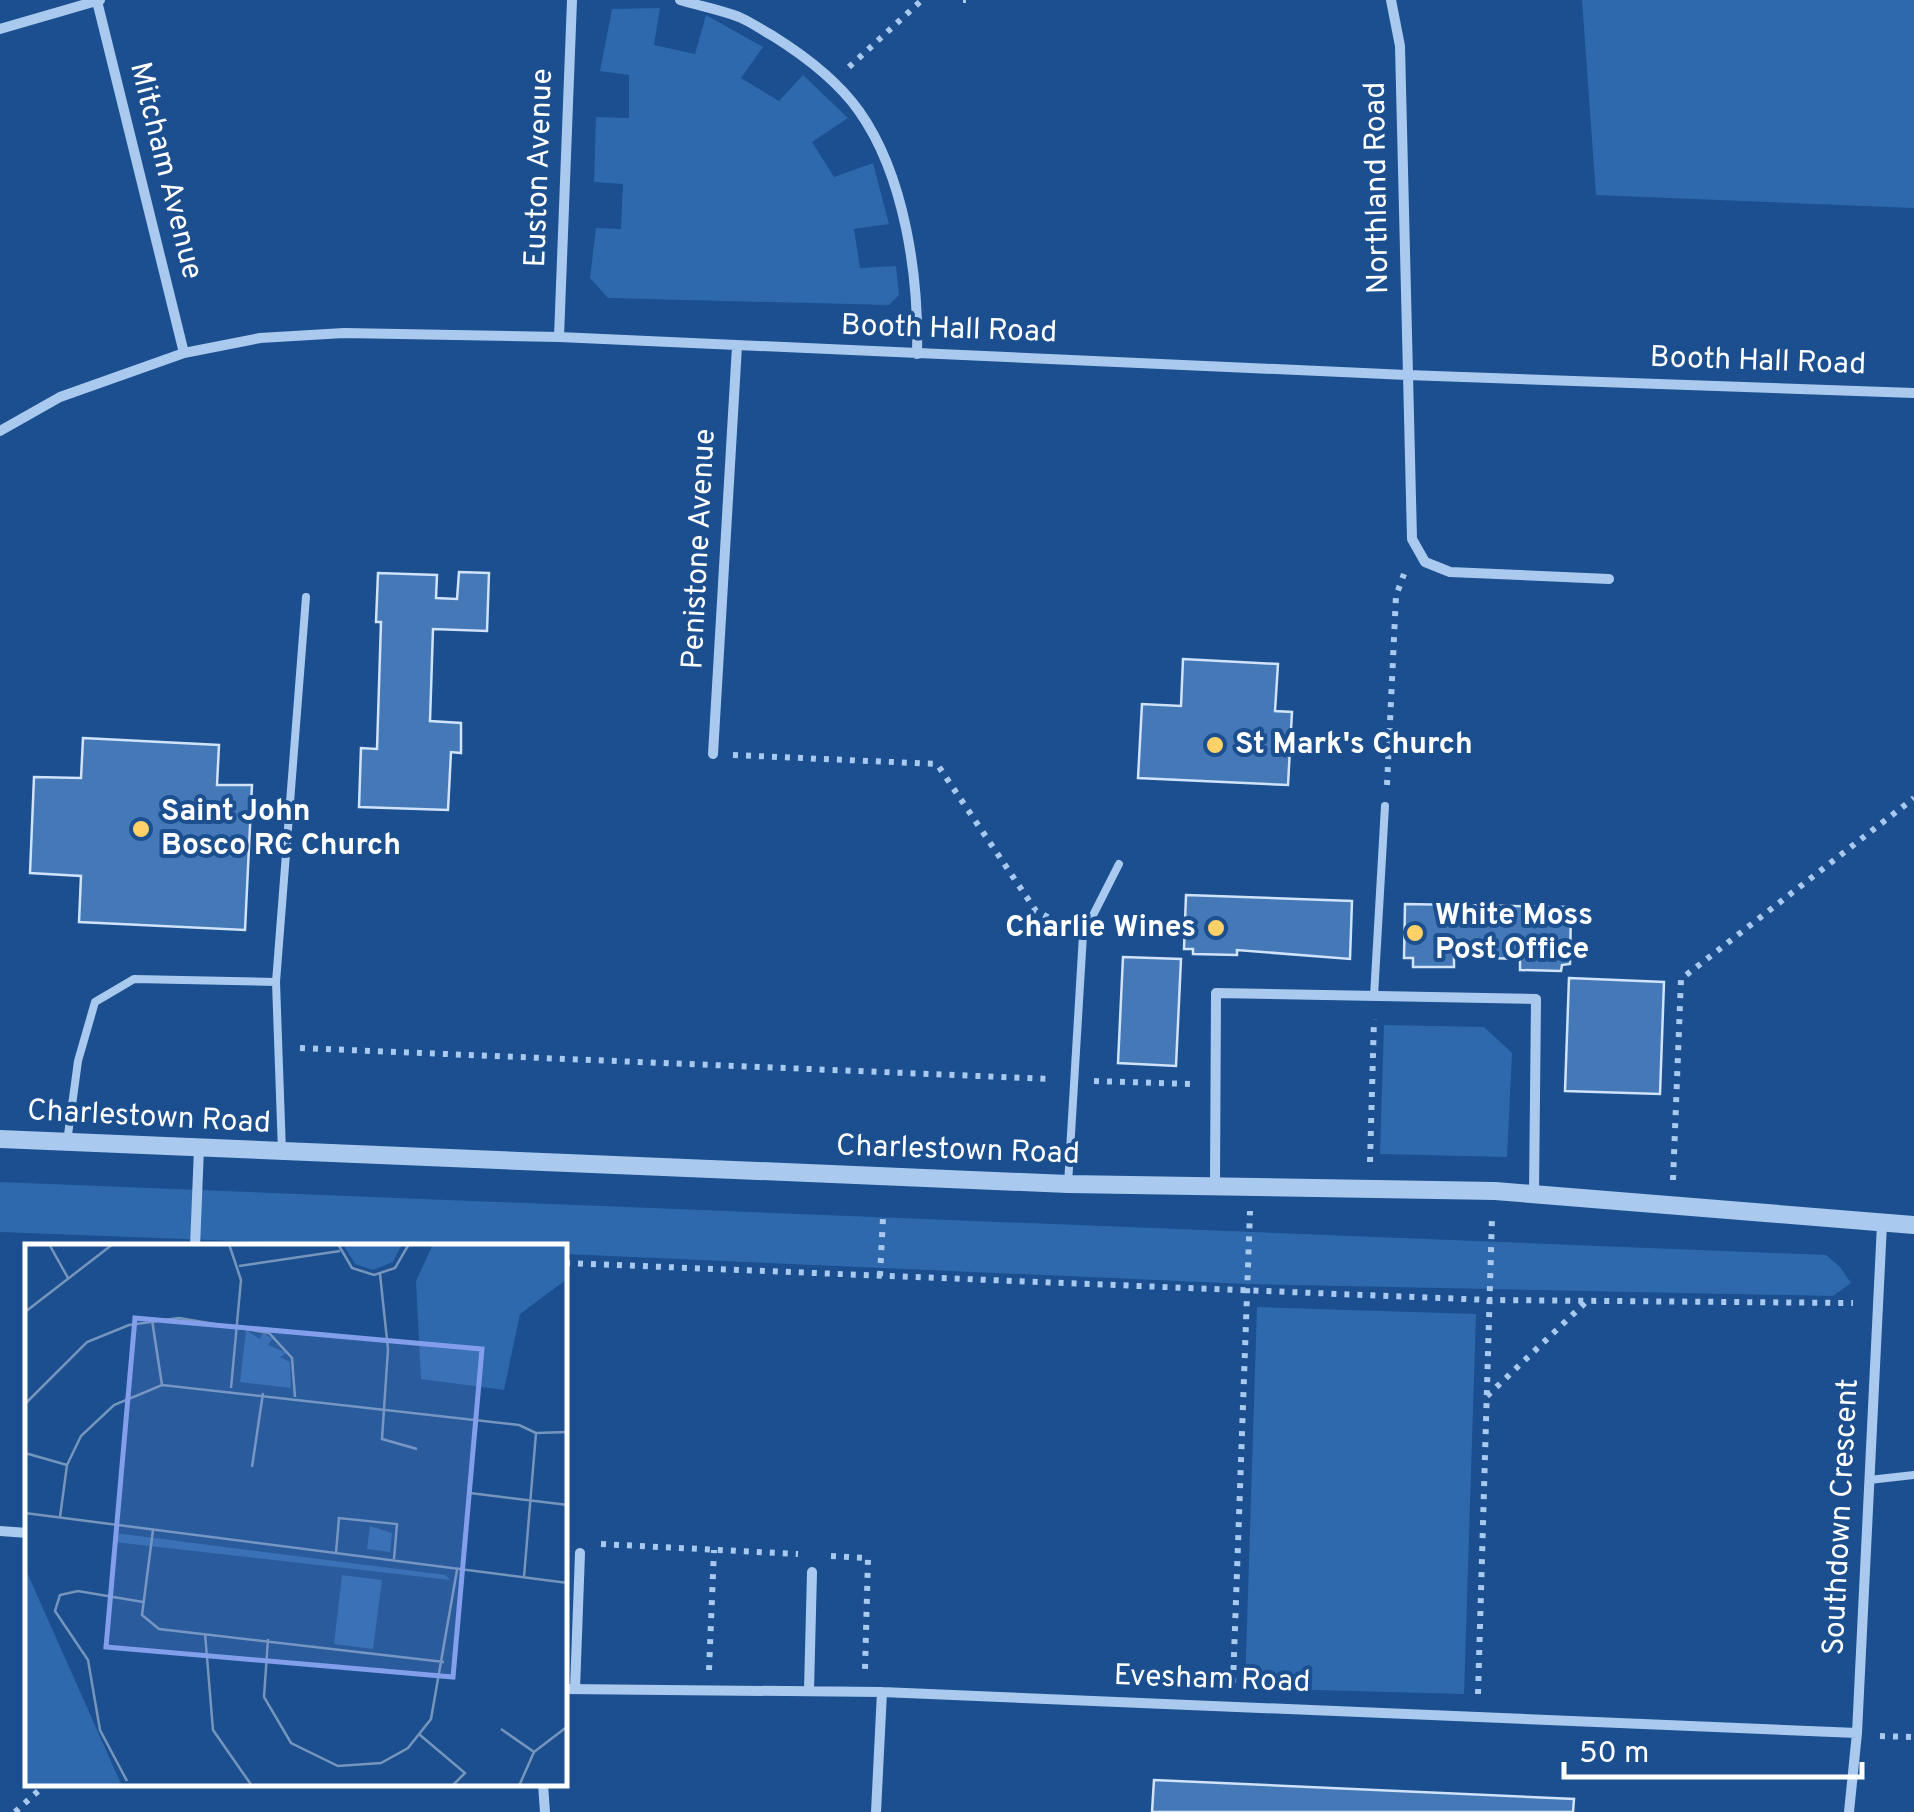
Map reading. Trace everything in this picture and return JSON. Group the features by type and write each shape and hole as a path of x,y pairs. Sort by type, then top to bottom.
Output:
{"street":[{"path":"0,29 98,0"},
{"name":"Mitcham Avenue","path":"98,0 184,352"},
{"name":"Euston Avenue","path":"559,337 572,0"},
{"path":"680,0 741,18 797,50 834,81 858,110 879,143 909,245 918,306 917,354"},
{"name":"Northland Road","path":"1391,0 1400,46 1410,526 1416,552"},
{"name":"Booth Hall Road","path":"0,431 60,397 184,352 260,338 344,332 559,337 1914,393"},
{"name":"Penistone Avenue","path":"714,754 737,346"},
{"path":"1416,552 1437,569 1450,572 1609,580"},
{"path":"1215,1185 1216,994 1536,999 1534,1193"},
{"name":"Charlestown Road","path":"0,1139 1068,1184 1494,1191 1914,1225"},
{"path":"195,1244 200,1148"},
{"name":"Southdown Crescent","path":"1848,1812 1857,1732 1882,1224"},
{"path":"0,1531 25,1533"},
{"path":"570,1689 582,1548"},
{"path":"809,1690 812,1572"},
{"name":"Evesham Road","path":"570,1689 882,1692 1857,1732"},
{"path":"876,1812 882,1692"},
{"path":"543,1787 545,1812"}],"lane":[{"path":"282,1152 276,982 306,597"},
{"path":"1374,996 1386,806"},
{"path":"1068,1184 1083,934 1119,864"},
{"path":"67,1142 78,1061 95,1002 134,979 276,982"},
{"path":"1869,1480 1914,1475"}],"path":[{"path":"834,81 922,0"},
{"path":"1386,806 1396,596 1416,552"},
{"path":"714,754 937,764 1036,911 1083,934"},
{"path":"1672,1206 1681,979 1914,798"},
{"path":"1369,1188 1374,996"},
{"path":"278,1047 1216,1085"},
{"path":"1232,1706 1252,1185"},
{"path":"1478,1716 1494,1191"},
{"path":"880,1276 884,1218"},
{"path":"568,1263 1488,1300 1876,1303"},
{"path":"1486,1397 1588,1300"},
{"path":"582,1548 810,1555"},
{"path":"708,1681 714,1550"},
{"path":"829,1556 868,1558 865,1692"},
{"path":"15,1812 43,1787"}],"shaded area":[{"path":"1582,0 1914,0 1914,208 1596,195"},
{"path":"660,8 654,45 695,54 706,15 763,47 741,78 779,101 803,75 848,118 812,142 834,177 873,163 889,224 854,229 860,268 896,266 899,295 889,305 608,298 590,278 596,228 621,229 623,184 594,182 596,117 629,118 629,75 600,71 612,9"},
{"path":"1384,1025 1484,1027 1512,1053 1507,1157 1380,1154"},
{"path":"0,1182 1826,1255 1851,1283 1833,1296 1247,1284 568,1254 568,1244 314,1244 0,1232"},
{"path":"1257,1307 1476,1314 1464,1694 1245,1688"}],"building":[{"path":"459,572 489,573 487,631 433,629 430,721 461,723 461,753 451,752 448,810 359,807 361,748 377,749 381,622 376,622 378,573 437,575 436,598 457,599"},
{"name":"St Mark's Church","path":"1183,659 1278,664 1275,711 1292,712 1288,785 1138,778 1142,704 1181,706"},
{"name":"Saint John Bosco RC Church","path":"83,738 219,745 217,785 252,785 245,930 79,922 81,876 30,873 34,777 81,778"},
{"path":"1186,895 1352,901 1350,959 1237,950 1237,955 1193,954 1193,949 1184,949"},
{"path":"1405,904 1571,907 1570,964 1562,965 1561,971 1520,970 1520,959 1454,957 1454,967 1413,967 1413,958 1404,958"},
{"path":"1123,957 1181,959 1176,1066 1118,1063"},
{"path":"1569,978 1664,982 1660,1094 1565,1091"},
{"path":"1154,1780 1574,1799 1573,1812 1152,1812"}],"place":[{"name":"St Mark's Church","path":"1215,745"},
{"name":"Saint John Bosco RC Church","path":"141,829"},
{"name":"Charlie Wines","path":"1216,928"},
{"name":"White Moss Post Office","path":"1415,933"}]}
